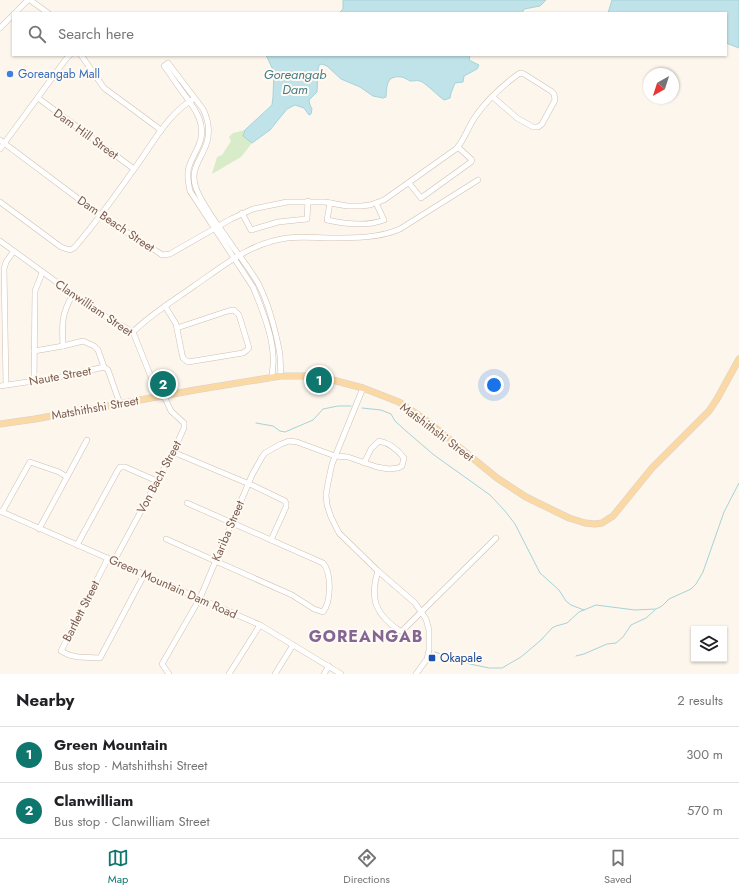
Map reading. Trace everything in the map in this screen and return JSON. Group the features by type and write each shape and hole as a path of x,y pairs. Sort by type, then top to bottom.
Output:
{"main road":[{"name":"Matshithshi Street","path":"0,424 281,376 320,377 346,382 384,396 405,406 497,478 526,497 569,518 585,523 595,524 602,523 613,516 652,468 709,411 739,359"}],"street":[{"path":"16,12 29,0 47,12"},
{"path":"0,28 12,16"},
{"path":"0,149 2,142 38,98 69,56"},
{"path":"83,56 104,88 157,127 161,132"},
{"path":"216,227 198,192 194,178 197,161 204,150 208,135 206,116 203,109 168,63 164,66 200,118 202,134 187,173 190,190 236,256 258,284 264,296 279,350 281,376"},
{"path":"409,183 421,198 471,162 472,160 458,147 476,116 493,97 520,73 551,91 556,100 542,124 536,128 517,118 493,97"},
{"name":"Dam Hill Street","path":"38,98 134,169"},
{"path":"0,202 61,247 70,250 74,248 178,110 195,98"},
{"name":"Dam Beach Street","path":"2,142 100,215 162,255 170,254 242,213 269,205 308,201 347,206 361,206 376,203 384,200 409,183 458,147"},
{"path":"133,332 147,319 165,306 236,256 255,246 286,238 303,236 331,238 372,237 388,234 400,229 478,180"},
{"path":"242,213 251,230 278,222 307,220 308,201"},
{"path":"330,203 327,220 340,223 357,224 384,220 376,203"},
{"name":"Clanwilliam Street","path":"0,242 101,314 133,332 155,387 161,397"},
{"path":"3,386 4,269 6,262 13,252"},
{"path":"236,256 259,300 271,342 273,356 272,378"},
{"path":"34,381 35,291 42,273"},
{"path":"63,346 62,319 72,294"},
{"path":"165,306 174,319 183,358 188,362 243,352 249,348 240,315 234,310 177,328"},
{"path":"34,351 83,341 94,346 98,350 104,367"},
{"name":"Naute Street","path":"3,386 62,377 104,367 108,370 120,404"},
{"path":"363,388 335,456 329,475 326,495 331,517 339,533 415,604 426,619 430,641 427,659 416,674"},
{"name":"Von Bach Street","path":"114,561 173,452 184,428 184,423 171,411 161,397"},
{"path":"39,529 87,440"},
{"name":"Kariba Street","path":"169,674 162,664 200,598 248,484 262,457 269,451 289,441 298,442 335,456 348,457 364,463 389,469 402,466 404,458 392,446 385,442 378,441 371,449 364,463"},
{"path":"173,452 281,498 286,503 271,540"},
{"path":"1,511 30,462 59,472 67,477"},
{"path":"77,544 120,467 126,467 157,481"},
{"path":"166,539 292,595 314,610 323,612 327,607 329,593 326,567 318,560 187,503"},
{"name":"Green Mountain Dam Road","path":"1,511 260,625 341,674"},
{"path":"378,571 375,581 376,607 379,612 400,631 402,631 496,538"},
{"name":"Bartlett Street","path":"108,558 61,651 69,655 100,658 144,575"},
{"path":"229,674 260,625"},
{"path":"275,674 293,645"},
{"path":"324,674 328,666"}],"green space":[{"path":"245,130 243,136 252,143 241,157 212,174 217,157 222,155 231,141 229,137 233,133"}],"water":[{"path":"343,0 546,0 540,6 524,9 522,12 340,12 343,9"},
{"path":"612,0 739,0 739,48 727,43 727,12 608,12"},
{"name":"Goreangab Dam","path":"266,56 470,56 469,60 479,65 477,69 464,76 463,82 455,83 450,98 444,100 421,81 410,81 402,77 393,78 388,82 386,97 383,98 373,96 360,87 341,79 327,66 322,64 319,65 317,92 309,100 312,109 311,114 309,115 304,108 295,105 287,109 270,130 252,143 243,136 245,130 272,105 274,72"}],"waterway":[{"path":"256,423 273,426 280,431 285,432 313,420 323,409 338,406 351,406"},
{"path":"362,408 381,410 391,414 395,421 434,455 490,495 515,524 540,573 559,590 566,601 571,605 584,610"},
{"path":"435,652 470,664 489,668 502,668 521,657 541,640 552,628 567,623 579,612 596,605 635,610 656,609 662,606 669,599 691,589 696,584 703,572 724,512 739,483"},
{"path":"576,656 607,644 616,643 623,637 631,625 646,618 655,610"}],"place":[{"name":"Goreangab Mall","path":"10,74"},
{"name":"Green Mountain","path":"319,380"},
{"name":"Clanwilliam","path":"163,384"},
{"name":"Okapale","path":"432,658"}],"district":[{"name":"GOREANGAB","path":"366,636"}]}
